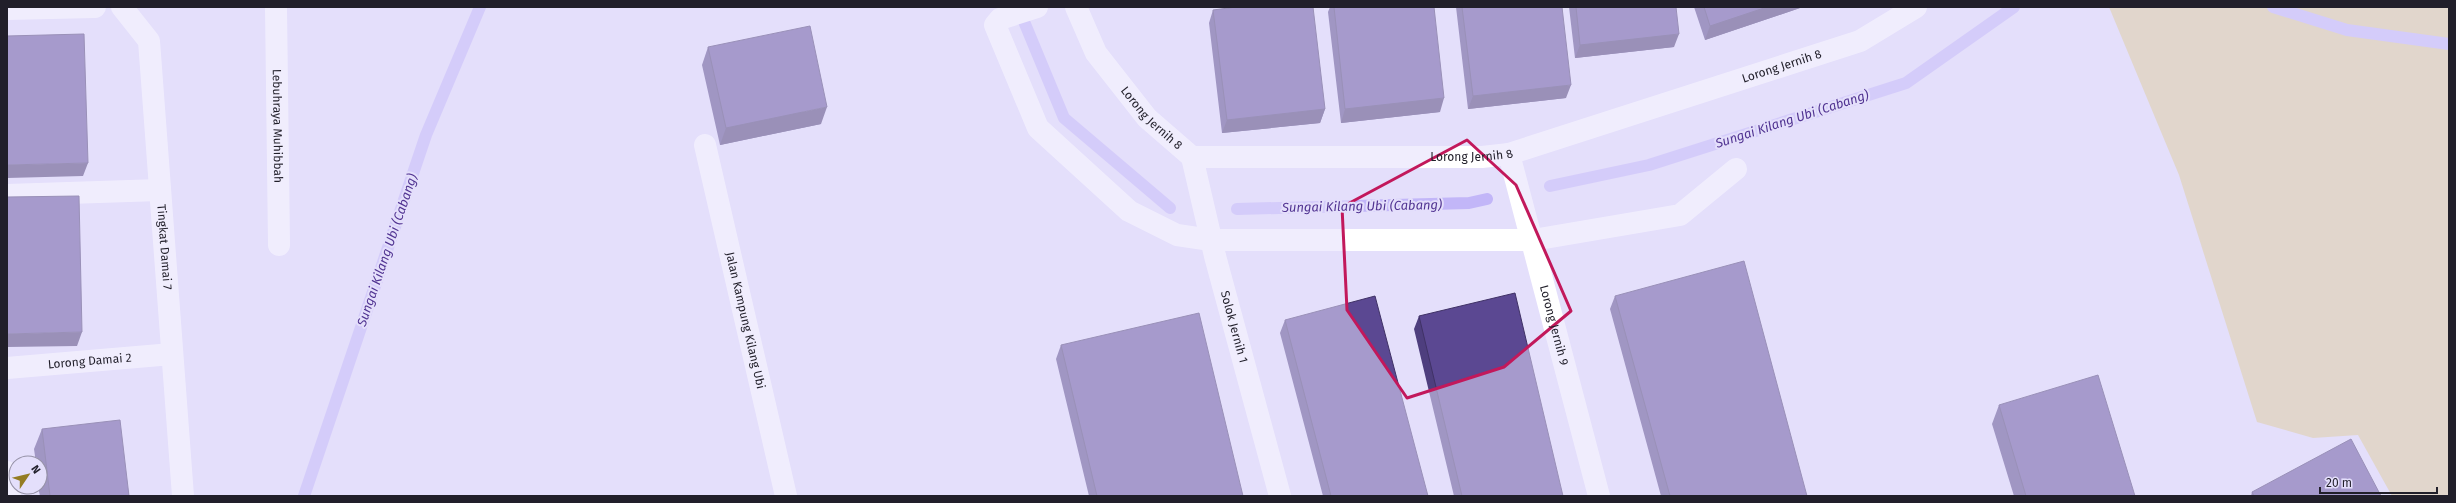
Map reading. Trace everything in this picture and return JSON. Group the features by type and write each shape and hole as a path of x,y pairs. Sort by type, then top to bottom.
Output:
{"street":[{"path":"7,9 96,7"},
{"name":"Tingkat Damai 7","path":"122,7 149,41 183,496"},
{"name":"Lebuhraya Muhibbah","path":"276,7 279,244"},
{"path":"1037,7 1011,17 1000,19 995,25 1038,128 1129,212 1177,235 1210,240 1533,240 1680,214 1736,169"},
{"name":"Lorong Jernih 8","path":"1076,7 1096,53 1147,118 1192,157 1482,157 1509,154 1860,41 1916,7"},
{"name":"Jalan Kampung Kilang Ubi","path":"705,145 786,496"},
{"name":"Lorong Jernih 9","path":"1509,154 1533,240 1599,496"},
{"name":"Solok Jernih 1","path":"1192,157 1210,240 1280,496"},
{"path":"7,195 160,190"},
{"name":"Lorong Damai 2","path":"7,368 172,354"},
{"path":"7,472 10,496"}],"highlighted area":[{"path":"1467,140 1516,185 1571,311 1504,367 1407,398 1347,310 1342,207"}],"shaded area":[{"path":"2109,7 2449,7 2449,496 2392,496 2358,435 2313,438 2257,422 2179,175"}],"building":[{"path":"1236,7 1313,7 1325,109 1227,120 1213,10"},
{"path":"1334,7 1434,7 1444,98 1345,109"},
{"path":"1462,7 1562,7 1571,85 1473,96"},
{"path":"1576,7 1676,7 1679,34 1580,45"},
{"path":"1704,7 1767,7 1710,26"},
{"path":"810,26 827,107 726,128 708,47"},
{"path":"84,34 88,163 7,165 7,36"},
{"path":"79,196 82,332 7,334 7,197"},
{"path":"1744,261 1807,496 1670,496 1615,296"},
{"path":"1515,293 1563,496 1462,496 1419,316"},
{"path":"1375,296 1428,496 1331,496 1285,320"},
{"path":"1199,313 1243,496 1097,496 1061,345"},
{"path":"2098,375 2135,496 2026,496 1999,405"},
{"path":"120,420 129,496 50,496 48,455 45,455 42,429"},
{"path":"2351,439 2381,496 2254,496 2252,492"}],"waterway":[{"name":"Sungai Kilang Ubi (Cabang)","path":"304,496 426,135 480,7"},
{"name":"Sungai Kilang Ubi (Cabang)","path":"1018,7 1064,118 1170,208"},
{"name":"Sungai Kilang Ubi (Cabang)","path":"1550,186 1649,165 1906,83 2014,7"},
{"name":"Sungai Kilang Ubi (Cabang)","path":"2273,7 2347,30 2449,44"},
{"name":"Sungai Kilang Ubi (Cabang)","path":"1237,209 1469,203 1487,199"}]}
